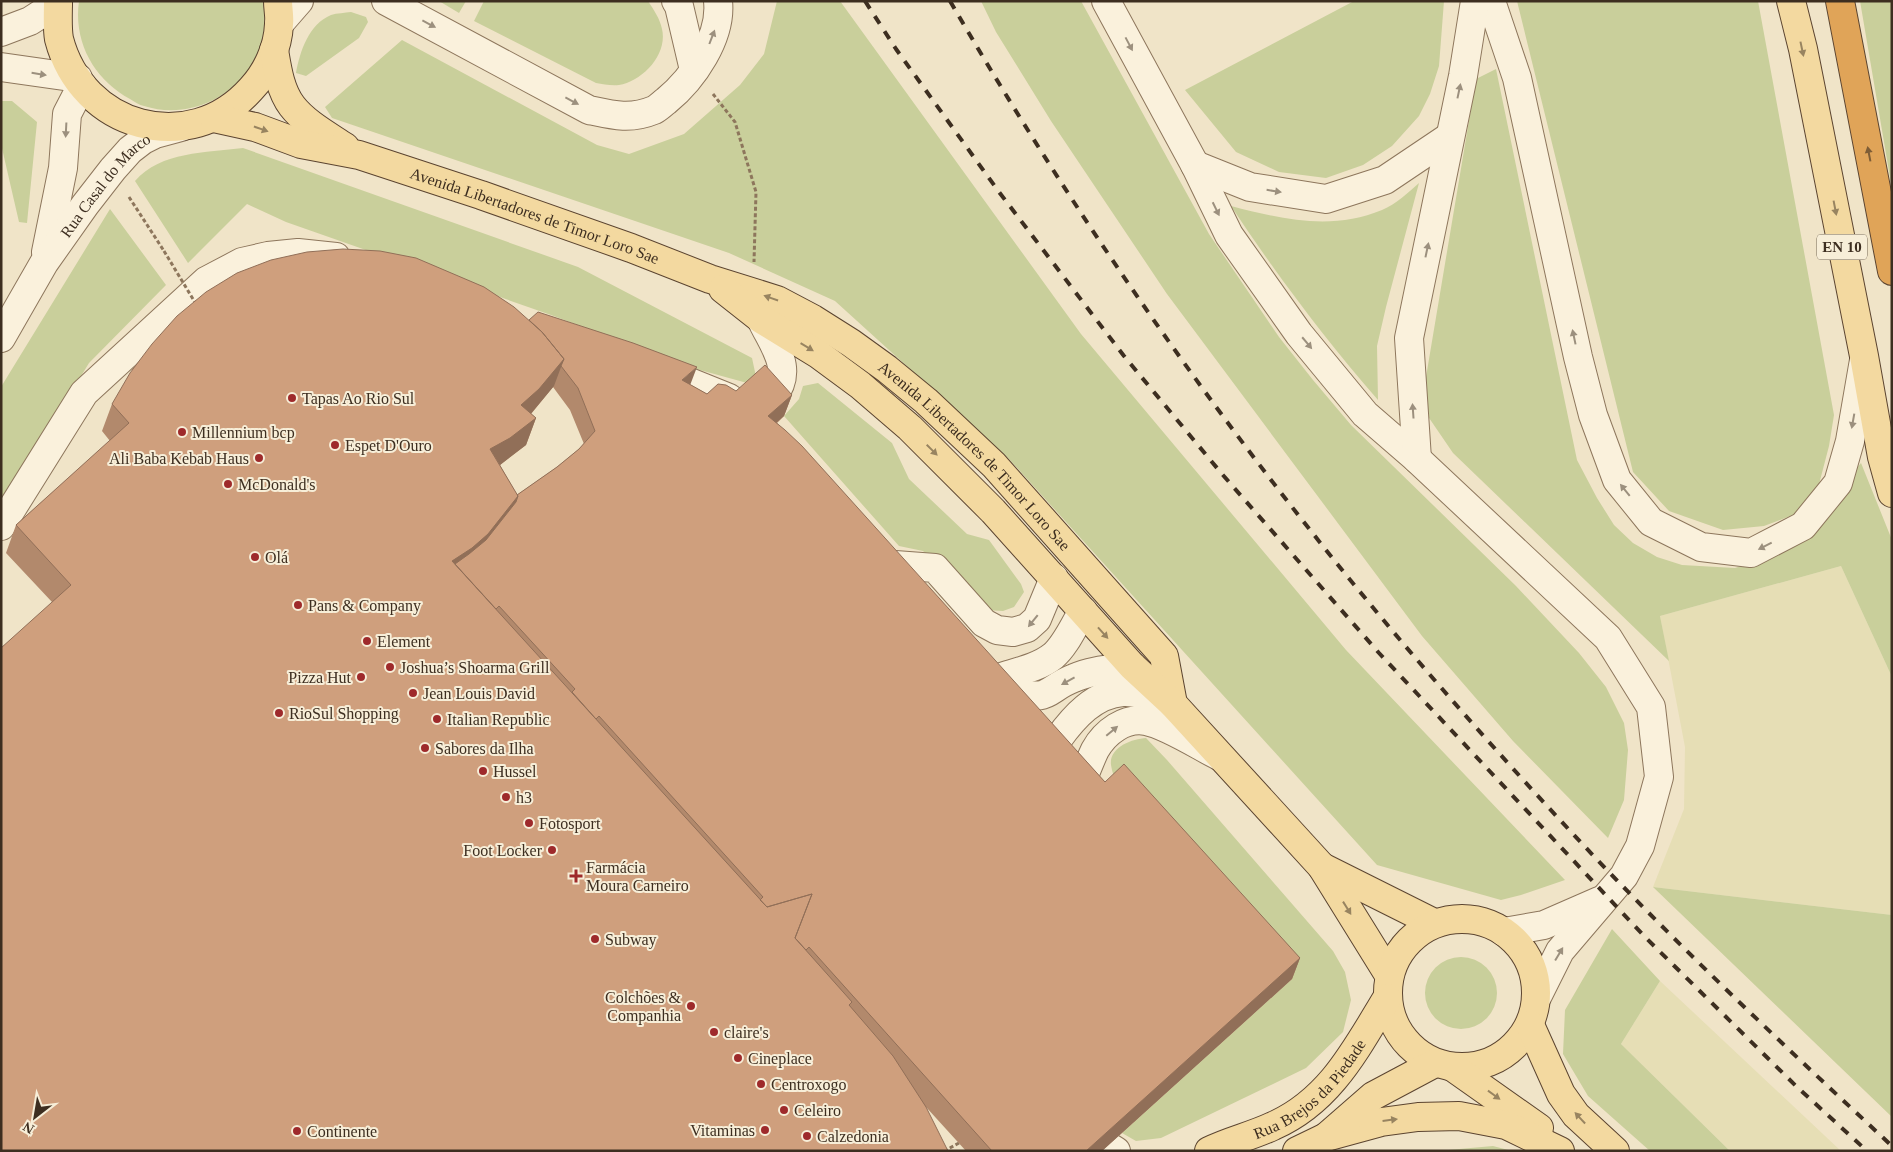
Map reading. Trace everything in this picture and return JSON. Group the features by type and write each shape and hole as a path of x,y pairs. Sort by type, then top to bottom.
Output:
{"highway":[{"path":"1840,1 1892,271"}],"main road":[{"name":"EN 10","path":"1791,1 1864,356 1882,458 1892,493"},
{"path":"58,2 59,38 69,64 89,94 104,106 131,122 154,127 181,127 214,118 240,102 261,78 277,25"},
{"name":"Avenida Libertadores de Timor Loro Sae","path":"277,25 278,71 284,91 292,106 315,127 359,156"},
{"name":"Avenida Libertadores de Timor Loro Sae","path":"214,118 255,127 300,144 359,156 481,195 622,244 710,279 777,300 813,319 865,353 926,401 994,465 1164,656"},
{"name":"Avenida Libertadores de Timor Loro Sae","path":"710,279 761,319 825,359 860,385 910,428 993,511 1132,666 1173,704 1322,867 1388,986"},
{"path":"1083,565 1083,611"},
{"path":"1132,666 1164,656 1173,704"},
{"name":"Avenida Libertadores de Timor Loro Sae","path":"1322,867 1434,923"},
{"path":"1326,1138 1373,1096 1444,1065 1485,1064 1512,1050 1530,1024 1536,997 1533,972 1522,949 1504,932 1482,921 1458,918 1434,923 1414,935 1398,953 1388,986 1394,1025 1411,1048 1444,1065 1529,1120 1567,1151"},
{"name":"Rua Brejos da Piedade","path":"1208,1151 1274,1126 1307,1106 1324,1092 1348,1064 1388,986"},
{"path":"1530,1024 1561,1094 1576,1115 1615,1151"},
{"path":"1296,1151 1326,1138 1381,1122 1418,1117 1459,1116 1506,1125 1560,1151"}],"street":[{"path":"277,25 299,1"},
{"path":"386,1 589,110 624,117 654,110 682,87 711,41 720,15 718,1"},
{"path":"676,1 679,6 694,70"},
{"path":"1106,1 1195,165 1229,235 1299,334 1365,414 1417,459 1608,638 1651,706 1659,777 1640,846 1624,876 1560,951 1536,997"},
{"path":"1417,459 1408,338 1463,76 1475,1"},
{"path":"1491,1 1517,78 1578,357 1593,415 1617,480 1651,522 1701,547 1750,553 1803,526 1838,483 1850,441 1864,356"},
{"path":"1,32 30,21 58,2"},
{"path":"1,68 80,82"},
{"name":"Rua Casal do Marco","path":"44,263 60,191 67,114 80,82"},
{"name":"Rua Casal do Marco","path":"1,338 44,263 91,197 130,150 155,134 181,127"},
{"path":"1195,165 1250,187 1326,199 1385,180 1449,137"},
{"path":"1,526 84,393 206,280 242,262 268,256 298,254 337,257 356,262"},
{"path":"761,319 782,362 784,371 783,381 772,398"},
{"path":"635,361 709,388 729,398 764,424"},
{"path":"686,408 709,388"},
{"path":"921,594 888,558 935,568 984,623 997,630 1013,632 1027,628 1036,619 1054,578"},
{"path":"997,676 1033,666 1052,656 1061,646 1083,611"},
{"path":"997,676 1035,697 1045,695 1073,678 1132,666"},
{"path":"997,676 1058,739 1106,793"},
{"path":"1058,739 1078,714 1100,698 1123,692 1173,704"},
{"path":"1086,771 1096,748 1107,734 1119,725 1131,721 1145,721 1162,727 1222,757"},
{"path":"1504,932 1544,924 1605,899"}],"path":[{"path":"694,70 735,122 756,192 753,292"},
{"path":"135,205 198,308"},
{"path":"944,1151 965,1138"}],"shaded area":[{"path":"1841,566 1892,677 1892,915 1653,887 1684,809 1685,747 1660,616"},
{"path":"1660,981 1841,1151 1730,1151 1621,1044"}],"green space":[{"path":"79,1 265,1 266,28 262,46 253,63 237,84 226,93 214,100 187,109 158,109 140,105 130,99 106,82 97,71 83,45 78,16"},
{"path":"439,1 466,1 459,13"},
{"path":"484,1 648,1 661,25 663,39 661,48 651,65 628,83 610,85 596,83 474,21"},
{"path":"777,1 840,1 1081,334 1346,650 1565,880 1501,900 1377,865 1008,458 835,301 729,253 332,118 325,107 402,40 597,145 629,154 684,134 740,85 764,54"},
{"path":"981,1 1081,1 1209,234 1279,337 1351,425 1516,586 1579,653 1606,687 1624,723 1628,750 1624,800 1608,838 1513,741 1422,636 1167,294 1051,121 996,32"},
{"path":"1354,1 1444,1 1439,66 1430,94 1419,116 1392,146 1363,165 1326,178 1279,172 1236,152 1185,90"},
{"path":"1517,1 1758,1 1834,415 1829,446 1817,492 1798,513 1764,526 1723,530 1669,511 1633,472"},
{"path":"1860,1 1892,1 1892,189"},
{"path":"351,12 366,17 368,22 359,38 306,76 296,73 303,47 317,25 331,15"},
{"path":"1496,69 1577,460 1614,525 1633,543 1657,557 1682,565 1735,568 1781,553 1861,463 1892,540 1892,677 1841,566 1660,616 1669,661 1453,453 1425,412 1426,377 1476,79"},
{"path":"1,101 12,101 37,122 27,223 19,222 1,144"},
{"path":"243,148 578,267 752,358 758,386 689,367 551,315 286,222 247,204 188,263 135,181 146,171 171,159 185,155"},
{"path":"1419,183 1377,346 1378,400 1301,305 1231,206 1288,219 1306,221 1344,220 1387,208"},
{"path":"110,209 166,285 89,363 1,507 1,387"},
{"path":"818,383 892,443 909,479 967,534 989,540 1021,584 1024,592 1014,607 1003,611 985,610 923,551 899,546 784,416 799,399 803,386"},
{"path":"1146,738 1333,951 1345,972 1351,1000 1343,1032 1306,1068 1161,1138 1136,1141 1122,1133 1292,979 1116,786 1111,765 1114,753 1128,742"},
{"path":"1653,887 1892,915 1892,1117"},
{"path":"1612,929 1660,981 1621,1044 1730,1151 1650,1151 1588,1096 1563,1054 1565,1010"},
{"path":"1454,957 1468,957 1487,967 1497,986 1497,1000 1487,1019 1468,1029 1454,1029 1435,1019 1425,1000 1425,986 1435,967"},
{"path":"1493,1146 1512,1151 1437,1151"}],"building":[{"name":"RioSul Shopping","path":"343,249 380,251 416,258 484,287 514,307 542,332 564,359 539,389 521,405 536,418 510,438 490,449 518,496 488,534 472,548 452,561 767,907 812,894 795,938 852,1002 849,1005 893,1056 926,1107 948,1151 1,1151 1,648 71,585 16,525 129,423 112,404 130,373 177,316 206,292 237,273 271,260 307,252"},
{"path":"538,312 633,343 697,367 682,380 707,394 718,384 726,385 736,391 765,365 792,395 768,416 802,446 1105,782 1124,764 1300,958 1086,1151 992,1151 809,947 806,950 795,938 812,894 767,907 760,900 763,897 599,716 596,719 572,692 575,689 499,606 496,609 455,564 486,540 516,502 517,495 579,449 595,431 578,388 561,366 564,359 542,332 529,320"}],"railway":[{"path":"865,1 896,49 999,192 1124,356 1222,474 1379,653 1645,937 1796,1086 1867,1151"},
{"path":"950,1 1031,135 1162,332 1255,459 1396,636 1527,784 1641,905 1807,1067 1892,1146"}],"place":[{"name":"Tapas Ao Rio Sul","path":"292,398"},
{"name":"Millennium bcp","path":"182,432"},
{"name":"Espet D'Ouro","path":"335,445"},
{"name":"Ali Baba Kebab Haus","path":"259,458"},
{"name":"McDonald's","path":"228,484"},
{"name":"Olá","path":"255,557"},
{"name":"Pans & Company","path":"298,605"},
{"name":"Element","path":"367,641"},
{"name":"Joshua’s Shoarma Grill","path":"390,667"},
{"name":"Pizza Hut","path":"361,677"},
{"name":"Jean Louis David","path":"413,693"},
{"name":"RioSul Shopping","path":"279,713"},
{"name":"Italian Republic","path":"437,719"},
{"name":"Sabores da Ilha","path":"425,748"},
{"name":"Hussel","path":"483,771"},
{"name":"h3","path":"506,797"},
{"name":"Fotosport","path":"529,823"},
{"name":"Foot Locker","path":"552,850"},
{"name":"Farmácia Moura Carneiro","path":"576,876"},
{"name":"Subway","path":"595,939"},
{"name":"Colchões & Companhia","path":"691,1006"},
{"name":"claire's","path":"714,1032"},
{"name":"Cineplace","path":"738,1058"},
{"name":"Centroxogo","path":"761,1084"},
{"name":"Celeiro","path":"784,1110"},
{"name":"Vitaminas","path":"765,1130"},
{"name":"Continente","path":"297,1131"},
{"name":"Calzedonia","path":"807,1136"}]}
